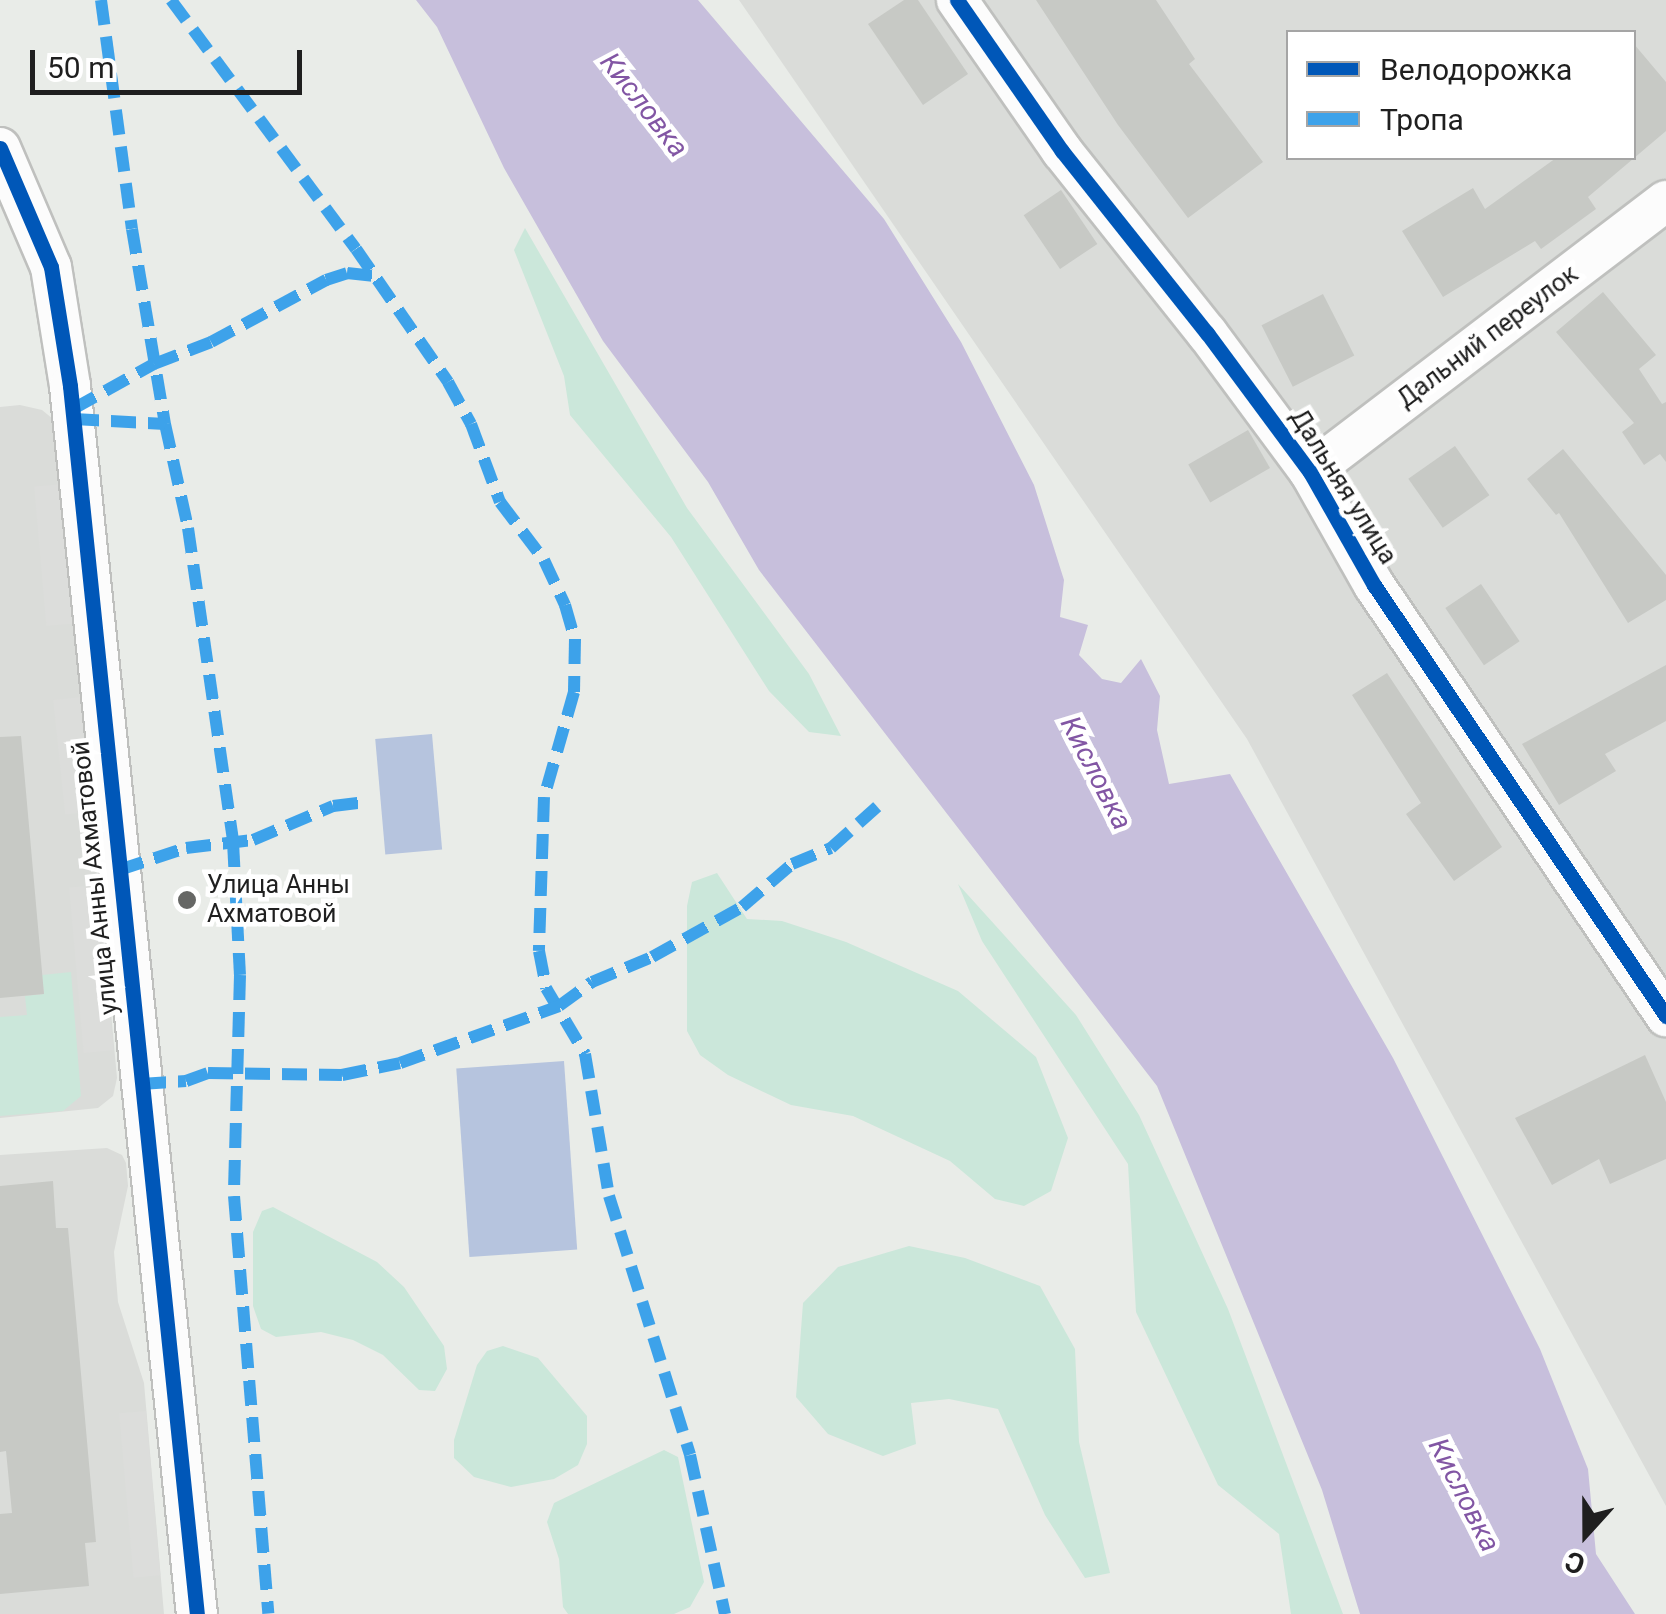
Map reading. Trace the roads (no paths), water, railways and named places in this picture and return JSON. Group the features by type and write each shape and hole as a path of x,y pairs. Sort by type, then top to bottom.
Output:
{"street":[{"name":"Дальняя улица","path":"958,0 1062,151 1207,333 1310,472 1374,585 1666,1016"},
{"name":"улица Анны Ахматовой","path":"0,148 50,266 70,386 197,1614"},
{"name":"Дальний переулок","path":"1310,472 1666,200"}],"water":[{"name":"Кисловка","path":"416,0 698,0 884,219 961,342 1034,485 1064,580 1060,617 1088,625 1079,655 1102,679 1121,683 1141,659 1160,696 1157,730 1169,784 1230,774 1393,1058 1540,1349 1588,1469 1596,1554 1635,1614 1360,1614 1322,1490 1157,1086 759,570 708,482 603,341 504,168 437,27"}],"place":[{"name":"Улица Анны Ахматовой","path":"187,900"}]}
